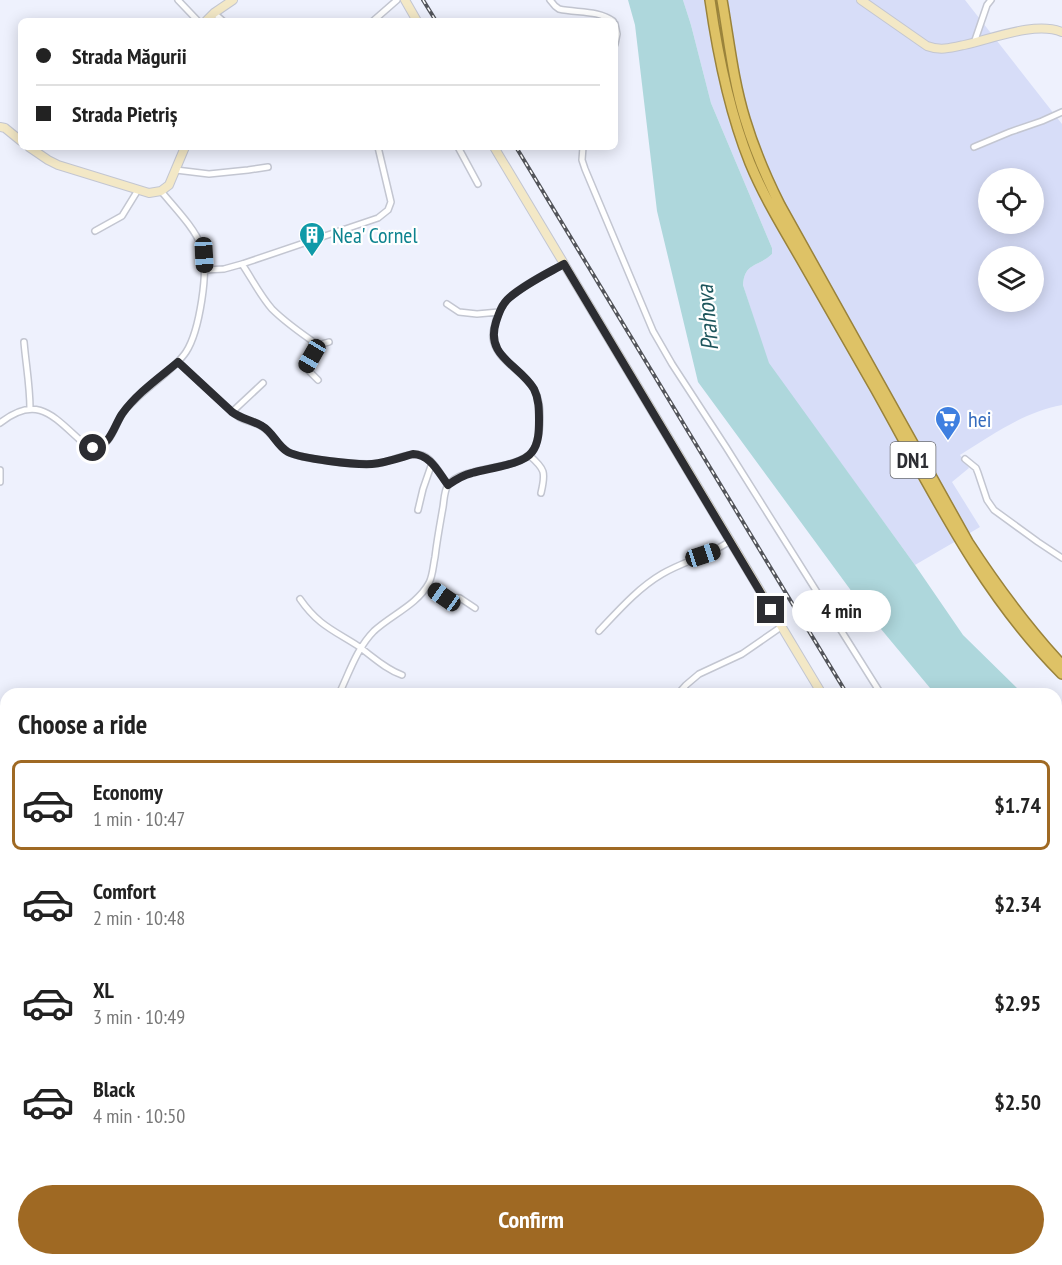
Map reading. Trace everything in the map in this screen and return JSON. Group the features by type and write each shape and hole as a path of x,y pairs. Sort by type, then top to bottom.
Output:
{"highway":[{"name":"DN1","path":"710,0 730,105 744,148 761,188 955,534 982,577 1004,606 1062,674"},
{"name":"DN1","path":"722,0 735,77 745,118 759,161 780,205 968,542 1004,595 1062,665"}],"main road":[{"path":"209,18 233,0"},
{"path":"405,0 415,18"},
{"path":"861,0 933,48 945,49 1031,29 1051,29 1062,32"},
{"path":"0,127 5,128 18,139"},
{"path":"33,150 58,165 149,193 161,191 169,185 184,150"},
{"path":"496,150 818,688"}],"street":[{"path":"178,0 195,18"},
{"path":"376,18 397,0"},
{"path":"550,0 559,9 609,18"},
{"path":"974,43 987,5 991,0"},
{"path":"214,13 220,18"},
{"path":"974,147 1062,112"},
{"path":"205,270 224,269 242,264 378,218 388,210 391,202 379,150"},
{"path":"461,150 478,184"},
{"path":"583,150 582,160 585,169 653,331 877,688"},
{"path":"176,170 209,174 268,166"},
{"path":"95,231 122,216 138,190"},
{"path":"0,423 30,408 46,412 87,446 99,448 110,437 131,403 178,362 185,353 199,317 205,270 204,255 198,239 161,191"},
{"path":"242,264 270,306 289,324 318,345"},
{"path":"342,688 366,640 415,599 428,585 433,571 448,485 471,473 516,461 529,455 536,445 538,402 532,387 506,360 496,345 493,332 500,312 509,298 564,264"},
{"path":"447,304 459,312 477,314 500,312"},
{"path":"24,342 30,386 30,408"},
{"path":"318,380 305,367 318,345 329,342"},
{"path":"178,362 232,412 267,429 282,448 293,454 338,462 371,464 418,454 432,463 448,485"},
{"path":"232,412 264,383"},
{"path":"529,455 543,470 541,493"},
{"path":"965,459 976,468 987,500 994,510 1062,558"},
{"path":"418,510 432,463"},
{"path":"0,470 0,482"},
{"path":"599,631 641,590 661,575 730,542"},
{"path":"428,585 444,597 460,598 475,608"},
{"path":"300,599 309,612 327,628 402,675"},
{"path":"683,688 699,674 742,654 781,627"}],"shaded area":[{"path":"683,0 965,0 1062,124 1062,405 1021,419 960,455 969,468 952,482 980,527 915,565 768,363 743,285 746,272 772,254 772,248 711,103"}],"water":[{"name":"Prahova","path":"628,0 683,0 711,103 772,248 772,254 746,272 743,285 769,363 963,635 1017,688 930,688 866,611 698,382 657,211 635,25"}],"railway":[{"path":"423,0 434,18"},
{"path":"518,150 843,688"}],"place":[{"name":"Nea' Cornel","path":"312,258"},
{"name":"hei","path":"948,442"}],"route":[{"path":"93,448 99,448 104,444 131,403 178,362 232,412 267,429 282,448 300,456 371,464 418,454 428,459 448,485 471,473 524,459 536,445 539,426 538,402 528,381 500,353 493,338 493,332 500,312 509,298 564,264 771,610"}]}
